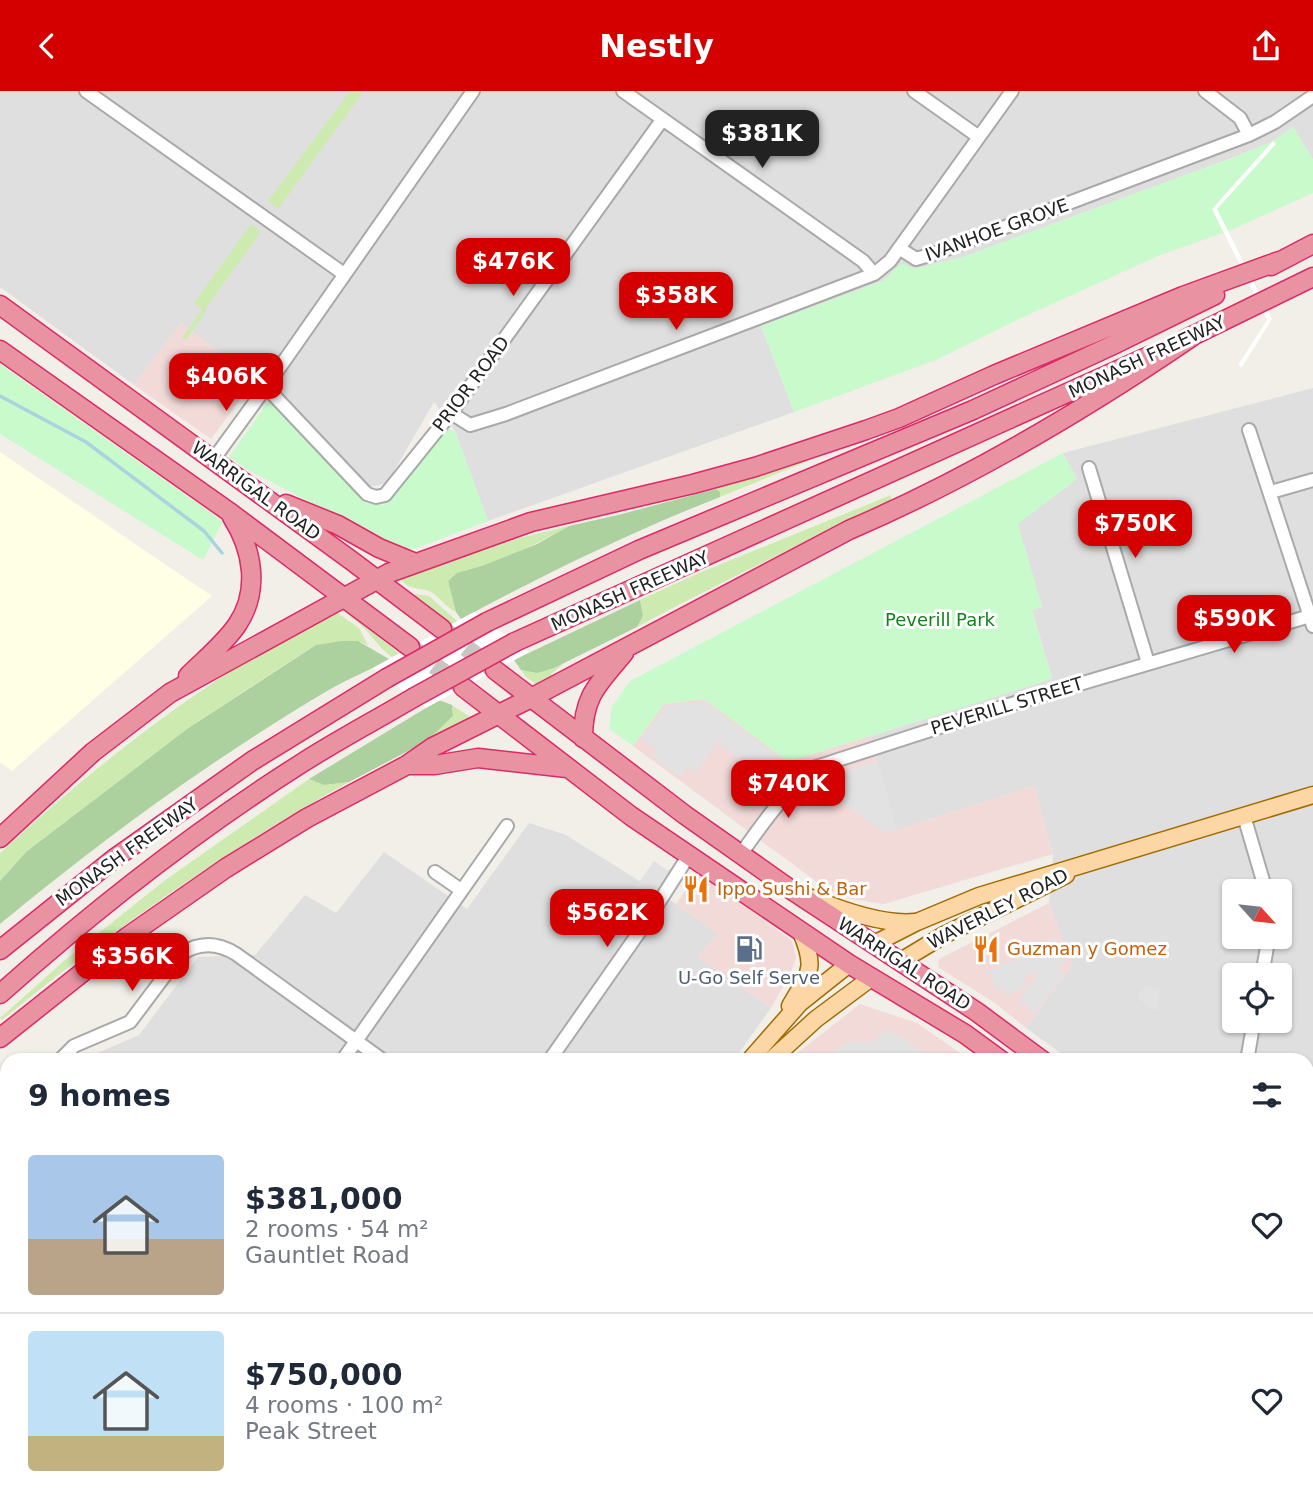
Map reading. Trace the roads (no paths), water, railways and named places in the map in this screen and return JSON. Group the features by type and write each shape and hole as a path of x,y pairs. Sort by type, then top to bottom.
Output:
{"highway":[{"name":"MONASH FREEWAY","path":"0,950 115,858 252,761 387,678 487,622 639,550 881,450 984,404 1170,318 1313,244"},
{"path":"170,693 343,597 413,562 531,522 755,467 866,430 1184,296 1279,261"},
{"name":"MONASH FREEWAY","path":"0,994 125,890 209,828 302,763 412,698 515,642 1193,336 1313,277"},
{"name":"WARRIGAL ROAD","path":"0,305 442,629"},
{"path":"0,1038 127,937 226,869 307,818 407,765 433,747 1026,440 1114,390 1193,336"},
{"name":"WARRIGAL ROAD","path":"0,350 228,511 410,647"},
{"path":"259,493 338,525 379,548 413,562"},
{"path":"0,838 93,753 170,693 237,624 248,599 251,584 250,557 241,532 228,511"},
{"path":"583,739 583,717 588,702 595,688 629,646"},
{"name":"WARRIGAL ROAD","path":"495,670 674,807 1032,1053"},
{"name":"WARRIGAL ROAD","path":"463,687 631,816 849,964 965,1034 991,1053"},
{"path":"552,755 553,739 563,723"},
{"path":"407,765 435,765 478,758 567,768"},
{"name":"WAVERLEY ROAD","path":"849,964 874,944"},
{"name":"WAVERLEY ROAD","path":"871,978 901,961"}],"main road":[{"name":"WAVERLEY ROAD","path":"874,944 917,922 979,896 1313,795"},
{"name":"WAVERLEY ROAD","path":"901,961 944,935 1093,861"},
{"path":"790,889 833,907 897,922 917,922"},
{"path":"775,1029 811,967 811,958 802,932"},
{"name":"WAVERLEY ROAD","path":"756,1053 800,1003 849,964"},
{"name":"WAVERLEY ROAD","path":"779,1053 816,1019 871,978"}],"street":[{"path":"86,91 344,274"},
{"path":"213,460 473,91"},
{"path":"623,91 863,261 874,274"},
{"path":"914,91 979,137"},
{"path":"899,249 1012,91"},
{"path":"1205,91 1240,118 1249,135"},
{"name":"IVANHOE GROVE","path":"451,413 470,425 496,417 874,274 890,261 899,249 916,259 936,253 1249,135 1275,122 1313,96"},
{"name":"PRIOR ROAD","path":"266,387 367,494 376,497 385,495 451,413 662,120"},
{"path":"1249,430 1312,621"},
{"path":"1089,468 1148,663"},
{"path":"1271,492 1313,480"},
{"name":"PEVERILL STREET","path":"741,854 785,797 816,767 1148,663 1312,621"},
{"path":"1244,816 1262,879"},
{"path":"348,1053 507,826"},
{"path":"555,1053 648,921 690,855"},
{"path":"435,872 461,890"},
{"path":"67,1053 74,1046 130,1022 180,954 192,947 211,944 236,954 373,1053"},
{"path":"1248,1053 1252,1033"}],"waterway":[{"path":"0,396 86,442 204,531 222,553"}],"tunnel":[{"path":"445,631 492,668"},
{"path":"413,649 460,685"}],"place":[{"name":"Ippo Sushi & Bar","path":"696,889"},
{"name":"U-Go Self Serve","path":"749,949"},
{"name":"Guzman y Gomez","path":"986,949"}],"park label":[{"name":"Peverill Park","path":"940,620"}]}
